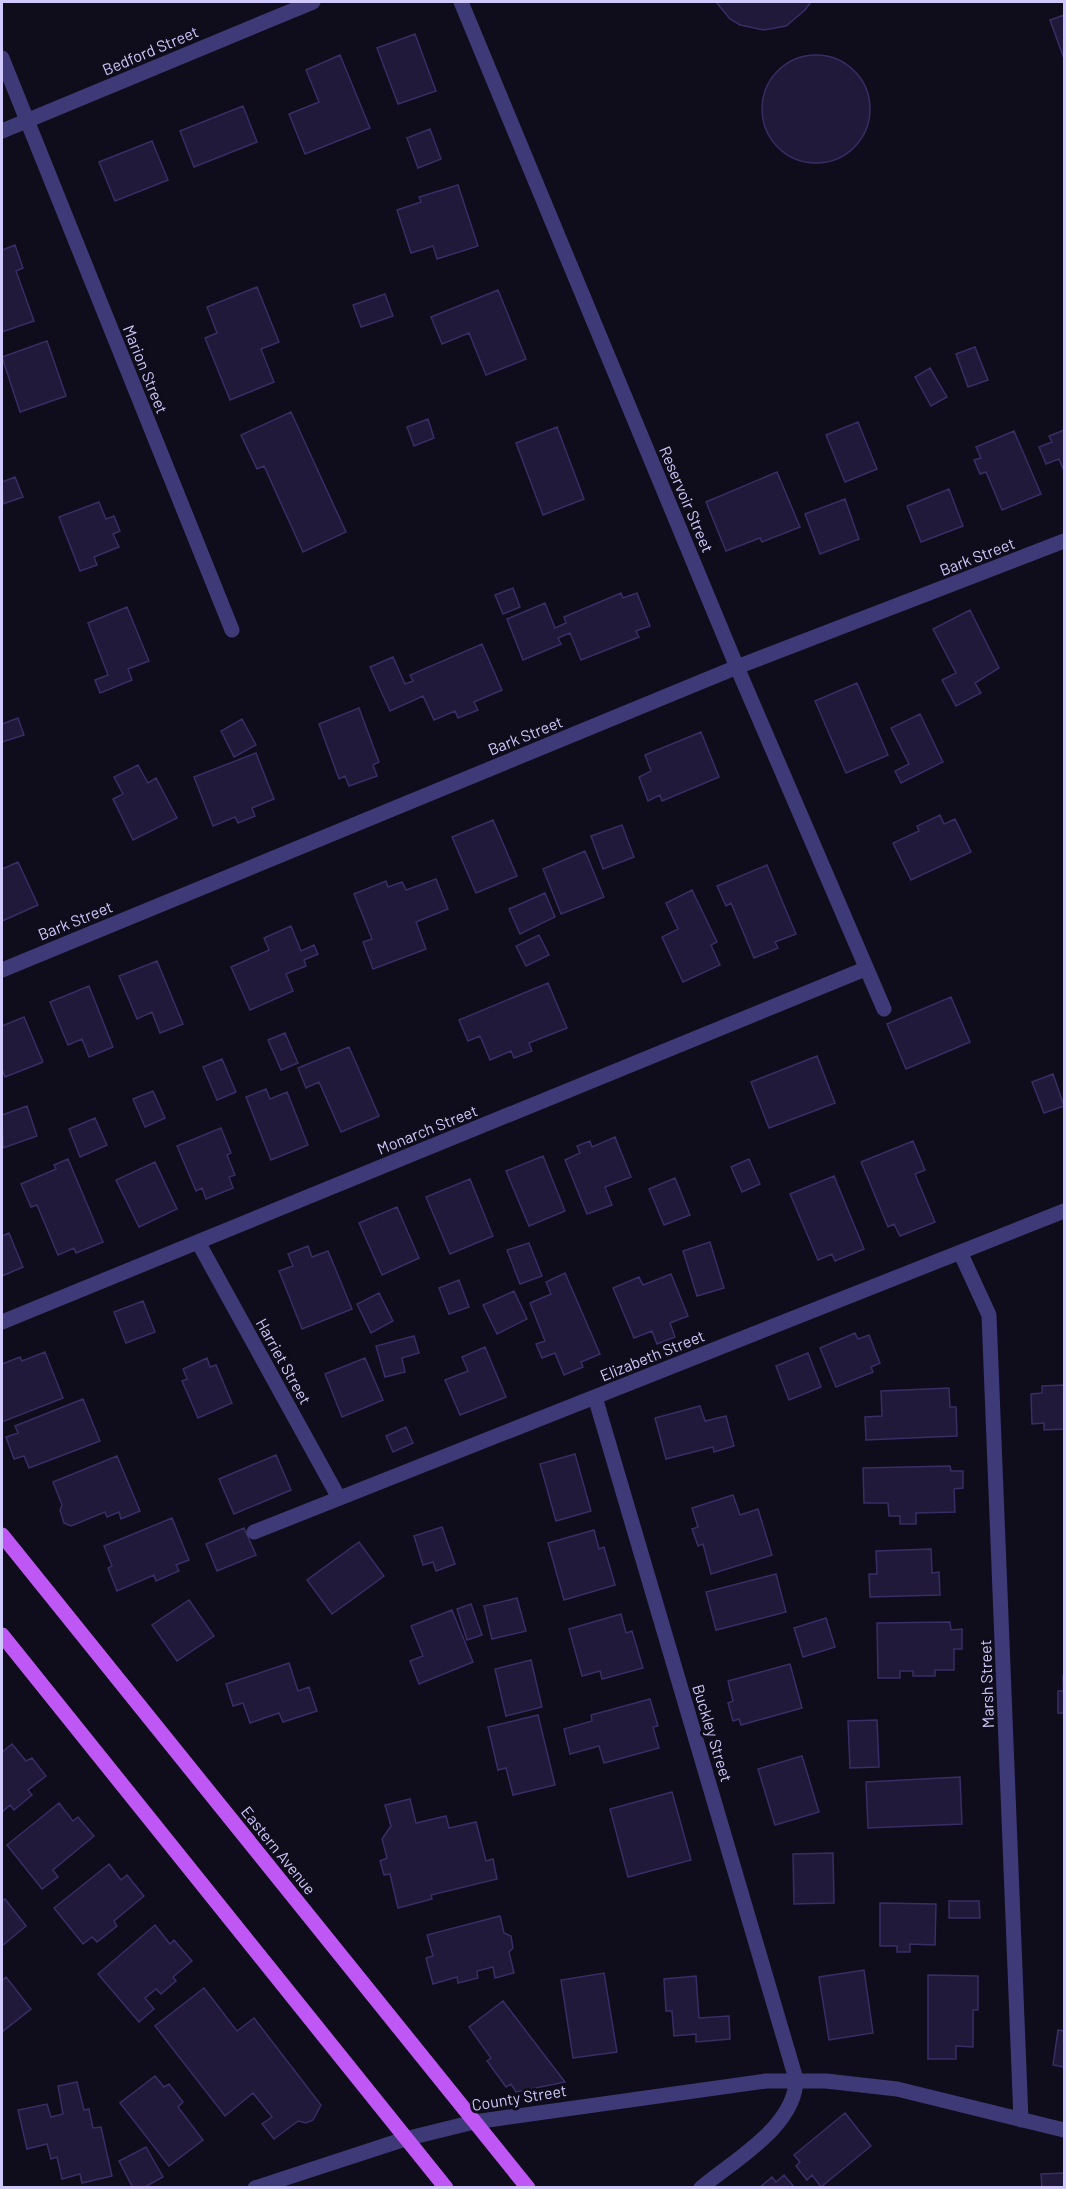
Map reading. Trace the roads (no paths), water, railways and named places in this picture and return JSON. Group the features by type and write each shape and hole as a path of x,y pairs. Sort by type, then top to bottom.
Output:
{"main road":[{"name":"Eastern Avenue","path":"2,1535 528,2187"},
{"path":"2,1635 312,2019 405,2139 446,2187"}],"street":[{"name":"Bedford Street","path":"2,131 313,2"},
{"name":"Reservoir Street","path":"461,2 737,667 884,1009"},
{"name":"Marion Street","path":"2,58 232,630"},
{"name":"Bark Street","path":"2,970 737,667 1065,541"},
{"name":"Monarch Street","path":"2,1322 865,969"},
{"name":"Elizabeth Street","path":"254,1532 1065,1211"},
{"name":"Harriet Street","path":"198,1242 339,1498"},
{"name":"Marsh Street","path":"960,1252 990,1315 1021,2120"},
{"name":"Buckley Street","path":"595,1397 796,2079"},
{"name":"County Street","path":"255,2187 405,2139 474,2122 727,2086 796,2079 859,2083 897,2089 1065,2130"},
{"path":"700,2187 784,2118 796,2094 796,2079"}]}
